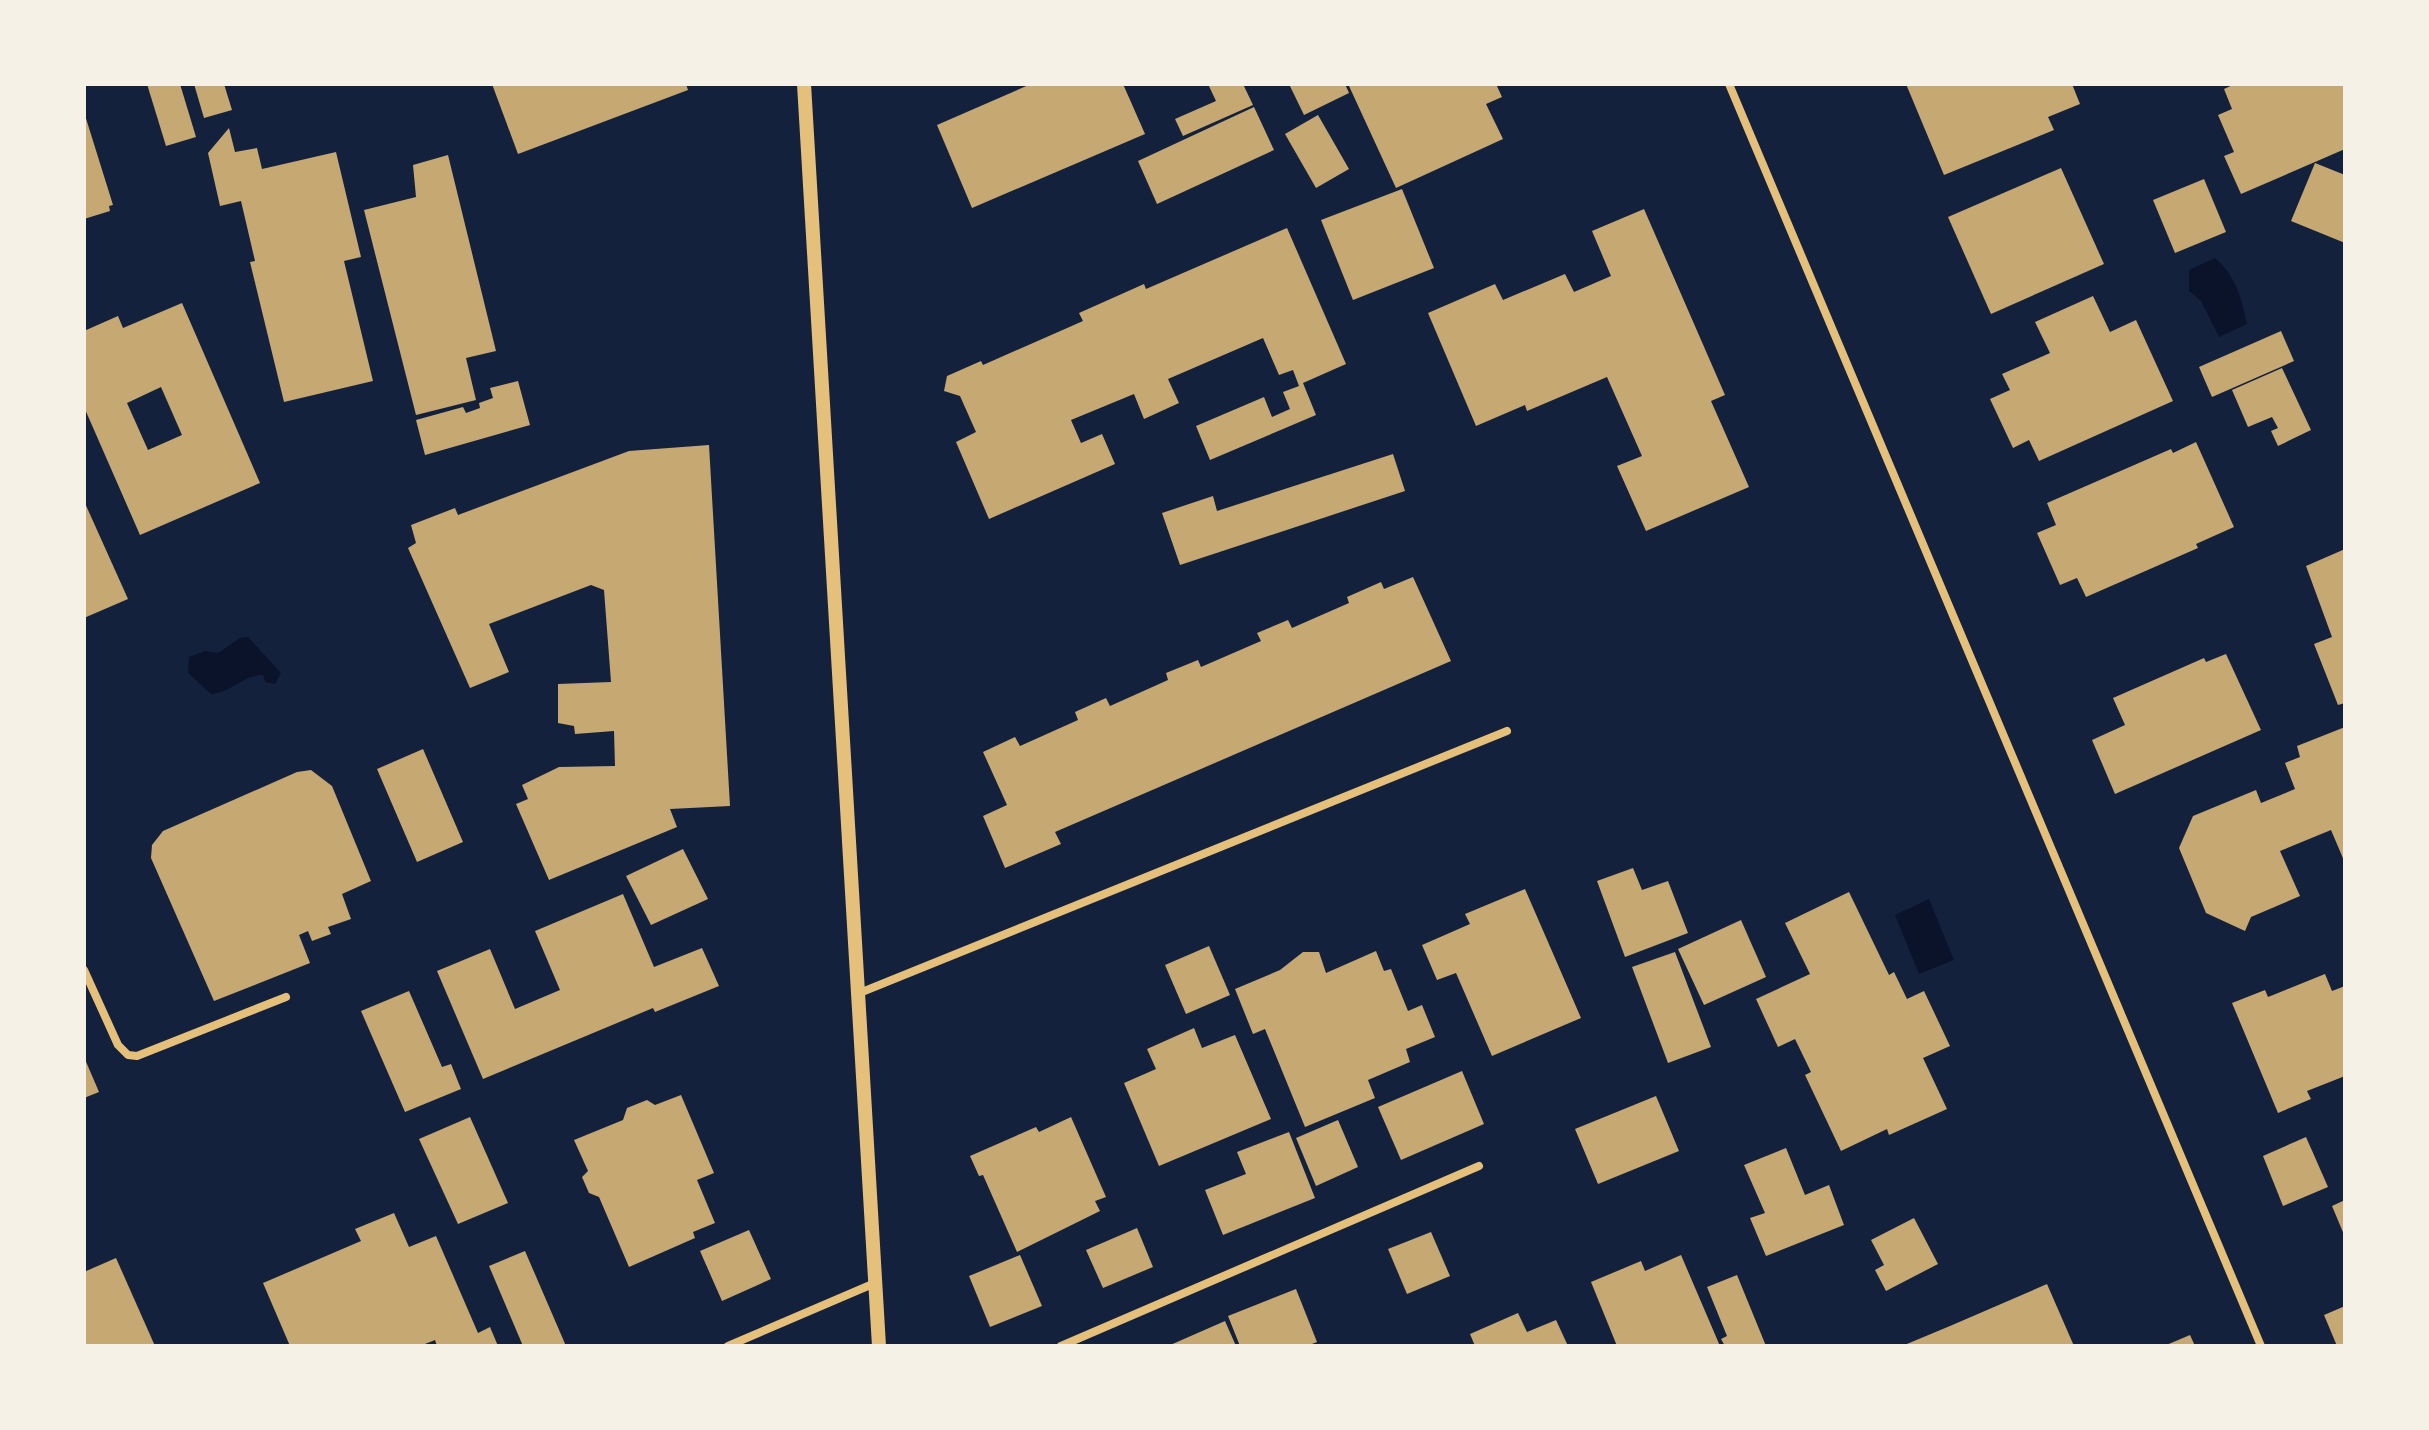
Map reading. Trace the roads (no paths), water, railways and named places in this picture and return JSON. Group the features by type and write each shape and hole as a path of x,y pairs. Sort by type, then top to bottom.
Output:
{"street":[{"path":"804,84 879,1346"},
{"path":"1729,84 2261,1346"},
{"path":"856,994 1507,731"},
{"path":"84,970 118,1045 128,1055 137,1056 286,997"},
{"path":"1061,1346 1479,1166"},
{"path":"728,1346 875,1283"}],"water":[{"path":"2215,258 2237,288 2247,324 2219,337 2201,301 2189,291 2189,270"},
{"path":"248,637 281,673 275,684 265,682 263,675 256,676 225,691 211,694 188,673 189,657 205,651 218,653 240,638"},
{"path":"1929,899 1954,960 1919,974 1895,915"}]}
